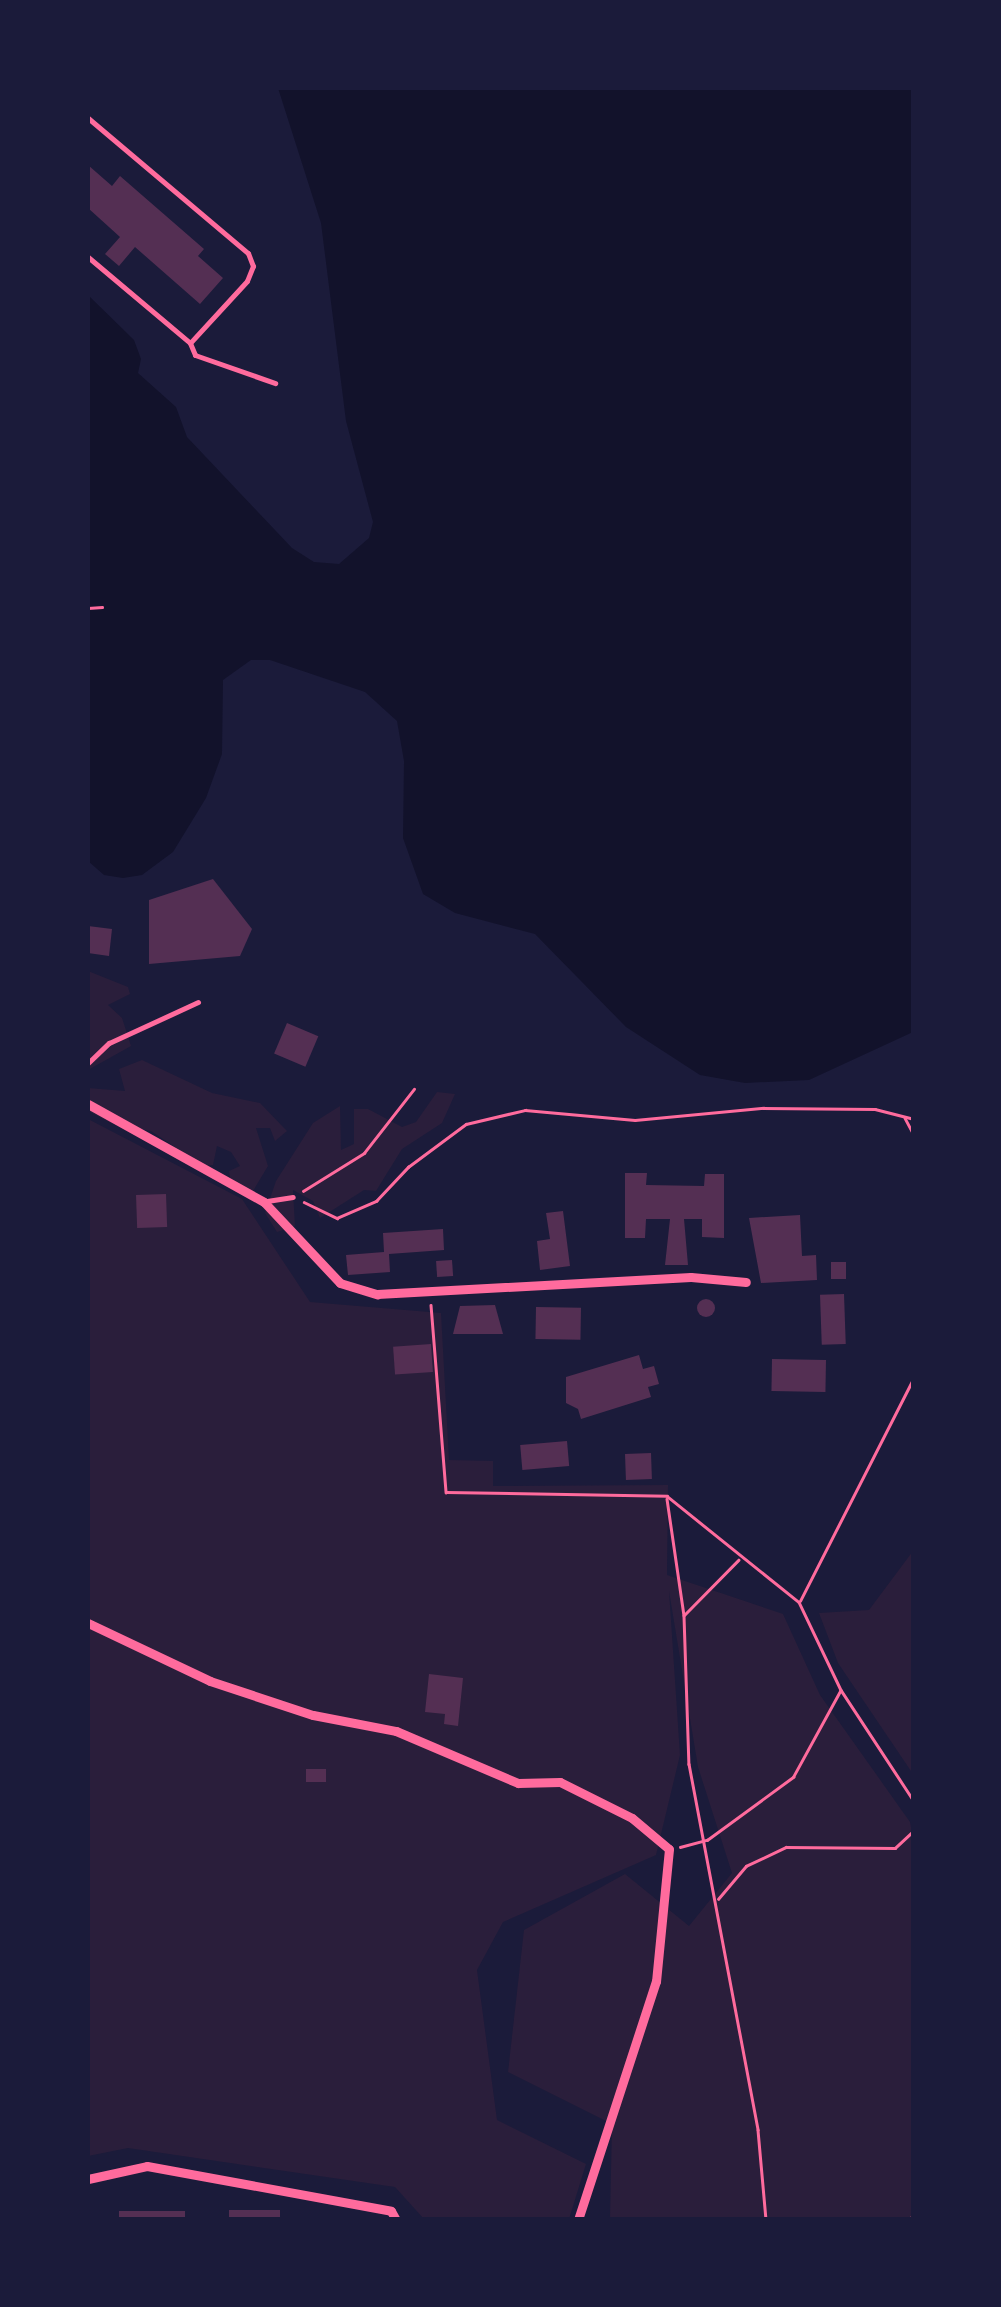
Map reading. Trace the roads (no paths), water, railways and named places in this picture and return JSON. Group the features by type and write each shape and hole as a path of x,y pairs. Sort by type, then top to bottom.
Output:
{"street":[{"path":"88,1104 264,1202 340,1283 378,1294 691,1276 746,1282"},
{"path":"88,1623 210,1680 296,1710 396,1731 518,1782 560,1782 632,1818 669,1850 656,1980 578,2220"},
{"path":"88,2179 148,2166 391,2211 396,2220"}],"lane":[{"path":"88,118 248,253 253,266 247,281 190,343"},
{"path":"88,257 190,343 195,356 275,383"},
{"path":"88,1063 109,1043 198,1002"},
{"path":"264,1202 294,1197"}]}
